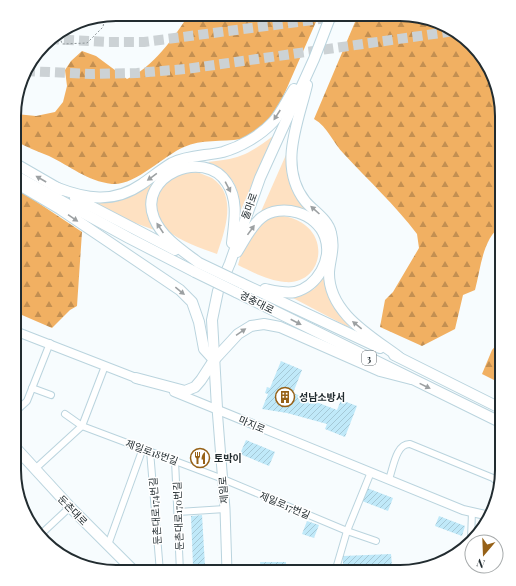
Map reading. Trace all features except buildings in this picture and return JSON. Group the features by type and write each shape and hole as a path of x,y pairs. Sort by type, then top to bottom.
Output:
{"main road":[{"name":"돌마로","path":"217,408 212,320 218,291 230,263 260,178 314,59 329,21"},
{"path":"55,187 77,196 92,198 123,194 141,185 173,163 189,158 224,151 242,144 273,122 314,59"},
{"path":"314,59 292,143 291,172 297,189 306,202 320,214 331,232 333,254 329,272 333,291 341,310 354,323 399,357"},
{"name":"경충대로","path":"21,167 197,267"},
{"path":"197,267 172,243 154,218 152,204 154,189 166,176 183,168 199,167 215,172 227,183 234,199 235,215 230,263"},
{"name":"경충대로","path":"21,179 129,238 399,357 495,405"},
{"path":"21,186 60,209 180,290 192,302 199,322 204,349 214,360"},
{"path":"230,263 262,217 277,210 289,210 303,214 316,224 325,236 328,252 324,266 318,277 307,287 293,292 276,292 239,287"},
{"name":"경충대로","path":"239,287 411,379 495,420"},
{"path":"136,378 185,391 195,387 214,360 238,334 251,326 264,324 280,327 380,371 411,379"},
{"name":"제일로","path":"217,408 225,509 227,565"},
{"name":"둔촌대로","path":"21,454 70,507 128,565"}],"street":[{"name":"마지로","path":"21,333 217,408 472,512 484,515"},
{"path":"21,406 27,401 50,343"},
{"path":"35,469 82,426 105,366"},
{"path":"32,388 51,395"},
{"name":"제일로18번길","path":"65,414 82,426 176,460 223,479"},
{"path":"389,479 402,447 410,444 494,480"},
{"path":"108,545 143,448"},
{"name":"둔촌대로174번길","path":"150,451 159,565"},
{"name":"둔촌대로170번길","path":"176,460 180,565"},
{"path":"337,565 346,531 371,472"},
{"name":"제일로17번길","path":"223,479 346,531 376,541"},
{"path":"44,531 70,507"},
{"path":"178,512 225,509"},
{"path":"472,512 472,531"}],"path":[{"path":"61,39 62,44 87,43 103,27 104,22"}],"shaded area":[{"path":"273,136 240,212 238,194 233,181 224,172 208,162 243,155 257,148"},
{"path":"289,148 290,179 311,211 288,207 271,207 259,216"},
{"path":"197,172 212,178 220,185 225,194 227,203 226,224 217,254 178,238 167,230 159,219 157,212 157,198 162,185 167,180 185,173"},
{"path":"158,177 151,192 148,204 150,216 157,231 119,217 89,201 118,199 135,194"},
{"path":"273,215 293,219 307,227 316,238 318,251 316,263 310,274 299,280 285,282 273,280 238,265 243,247 249,236 258,226"},
{"path":"328,272 337,308 350,328 293,298 314,289"}],"green space":[{"path":"184,21 316,21 279,106 267,120 246,137 234,140 191,144 176,151 139,176 121,183 112,184 95,180 21,144 21,115 36,116 55,112 63,102 67,86 65,70 71,61 82,51 96,56 127,79 154,60"},
{"path":"355,21 400,21 431,26 448,34 458,41 479,63 490,85 495,110 495,231 483,254 475,290 463,295 455,329 422,346 380,327 385,300 393,292 419,248 417,234 391,203 340,150 323,126 314,119"},
{"path":"21,191 82,232 77,306 70,310 52,328 21,315"},
{"path":"495,347 495,380 482,374 492,350"}],"tunnel":[{"path":"60,40 144,42 305,21"},
{"path":"32,71 92,74 137,73 186,69 445,32"}],"place":[{"name":"성남소방서","path":"285,397"},
{"name":"토박이","path":"200,458"}]}
